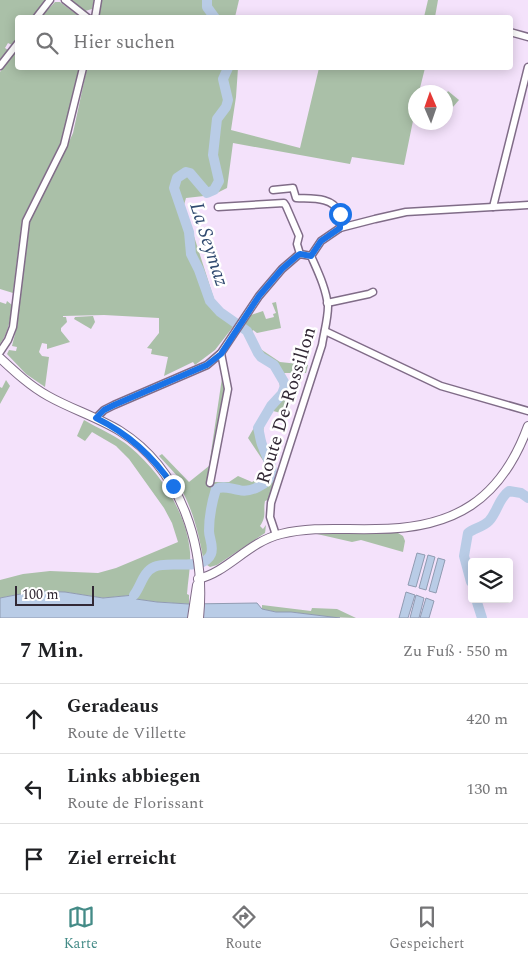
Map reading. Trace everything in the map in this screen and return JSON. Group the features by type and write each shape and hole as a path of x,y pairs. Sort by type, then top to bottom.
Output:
{"main road":[{"path":"0,358 40,391 122,432 150,455 178,496 189,519 193,534 198,576 199,618"},
{"path":"198,576 209,575 255,544 276,535 320,529 411,528 450,517 479,499 499,480 514,457 528,426"},
{"path":"192,618 197,597"}],"street":[{"path":"38,15 50,0"},
{"path":"65,0 84,15"},
{"path":"95,15 98,0"},
{"path":"513,33 528,37"},
{"path":"0,66 15,47"},
{"path":"493,207 528,67"},
{"path":"0,352 8,340 13,327 26,221 64,145 83,70"},
{"path":"272,190 292,188 296,198 317,199 332,203 340,214 340,228"},
{"path":"218,207 284,203 300,236 297,244 300,254"},
{"path":"96,418 109,408 207,365 221,354 269,282 293,258 300,254 311,256 321,241 340,228 406,212 528,205"},
{"name":"Route De-Rossillon","path":"276,535 270,517 271,503 325,331 327,303 322,281 311,256"},
{"path":"327,303 372,292"},
{"path":"325,331 440,386 528,411"},
{"path":"210,483 228,390 221,354"}],"green space":[{"path":"0,0 46,0 35,15 15,15 15,41 12,45 8,43 5,48 8,50 0,61"},
{"path":"71,0 94,0 92,9 85,11"},
{"path":"102,0 239,0 235,15 99,15"},
{"path":"428,0 438,0 435,15 424,15"},
{"path":"55,2 60,2 77,15 43,15"},
{"path":"15,52 15,70 80,70 64,136 22,220 13,293 0,289 0,72"},
{"path":"87,70 238,70 231,130 300,148 319,70 424,70 421,85 408,85 408,130 411,130 404,165 352,157 350,164 233,143 227,188 213,195 186,198 184,205 216,305 215,308 227,319 236,323 215,350 195,365 193,362 164,376 168,357 151,354 152,349 147,348 159,333 159,318 104,315 63,316 66,317 67,322 61,328 61,331 70,342 47,349 47,344 42,343 39,352 42,356 49,357 45,387 26,374 7,354 9,350 16,351 17,347 12,346 17,326 30,220 73,133"},
{"path":"453,95 459,100 453,107"},
{"path":"7,301 12,305 11,315 7,330 0,344 0,302 6,304"},
{"path":"276,302 281,328 257,333 253,330 251,333 244,325 251,315 263,311 266,319 274,317 273,314 276,313 272,303"},
{"path":"93,316 95,322 91,329 74,319 75,317"},
{"path":"259,348 280,362 308,365 306,373 284,373 288,399 285,414 273,411 264,424 263,431 266,445 276,466 273,475 276,476 268,500 265,501 264,516 260,526 263,529 266,525 265,533 217,565 210,567 204,563 195,522 188,502 178,483 179,478 159,456 162,454 189,482 209,466 223,371 226,389 208,482 229,482 238,476 252,482 263,476 266,465 248,438 263,412 282,399 278,375 255,353"},
{"path":"6,380 10,386 0,404 0,387 2,388"},
{"path":"84,420 125,443 141,457 152,468 178,508 188,537 190,552 187,594 189,595 189,604 136,599 134,595 103,598 65,592 36,591 0,598 0,580 23,574 50,571 98,573 116,568 178,542 172,523 164,508 129,459 116,446 92,432 85,441 77,436"},
{"path":"317,532 398,533 403,536 405,541 403,552 361,540 352,542 317,534"},
{"path":"262,605 311,611 312,608 337,609 356,618 276,612 262,609"}],"water":[{"path":"417,553 425,555 416,587 408,585"},
{"path":"428,555 435,557 426,590 419,588"},
{"path":"438,558 445,560 436,593 429,591"},
{"path":"36,591 65,592 103,598 134,595 136,599 189,604 257,603 262,609 276,612 340,618 0,618 0,598"},
{"path":"406,592 415,595 408,618 399,618"},
{"path":"416,595 424,598 419,618 410,618"},
{"path":"426,598 434,601 429,618 420,618"}],"waterway":[{"name":"La Seymaz","path":"207,0 207,7 213,15"},
{"name":"La Seymaz","path":"134,595 150,569 160,565 201,563 211,554 212,545 209,526 216,489 224,487 242,491 251,490 265,483 272,474 258,428 271,406 282,394 285,386 284,382 274,365 258,353 247,331 220,312 210,301 191,254 189,232 174,188 177,178 186,172 190,173 207,193 214,190 219,181 213,155 217,119 226,107 228,100 223,79 227,70"},
{"path":"468,571 464,556 468,533 489,521 502,498 509,491 521,493 528,498"},
{"path":"477,603 482,618"}],"route":[{"path":"173,486 150,455 122,432 96,418 104,410 191,373 207,365 221,354 269,282 293,258 300,254 311,256 321,241 340,228 340,214"}]}
